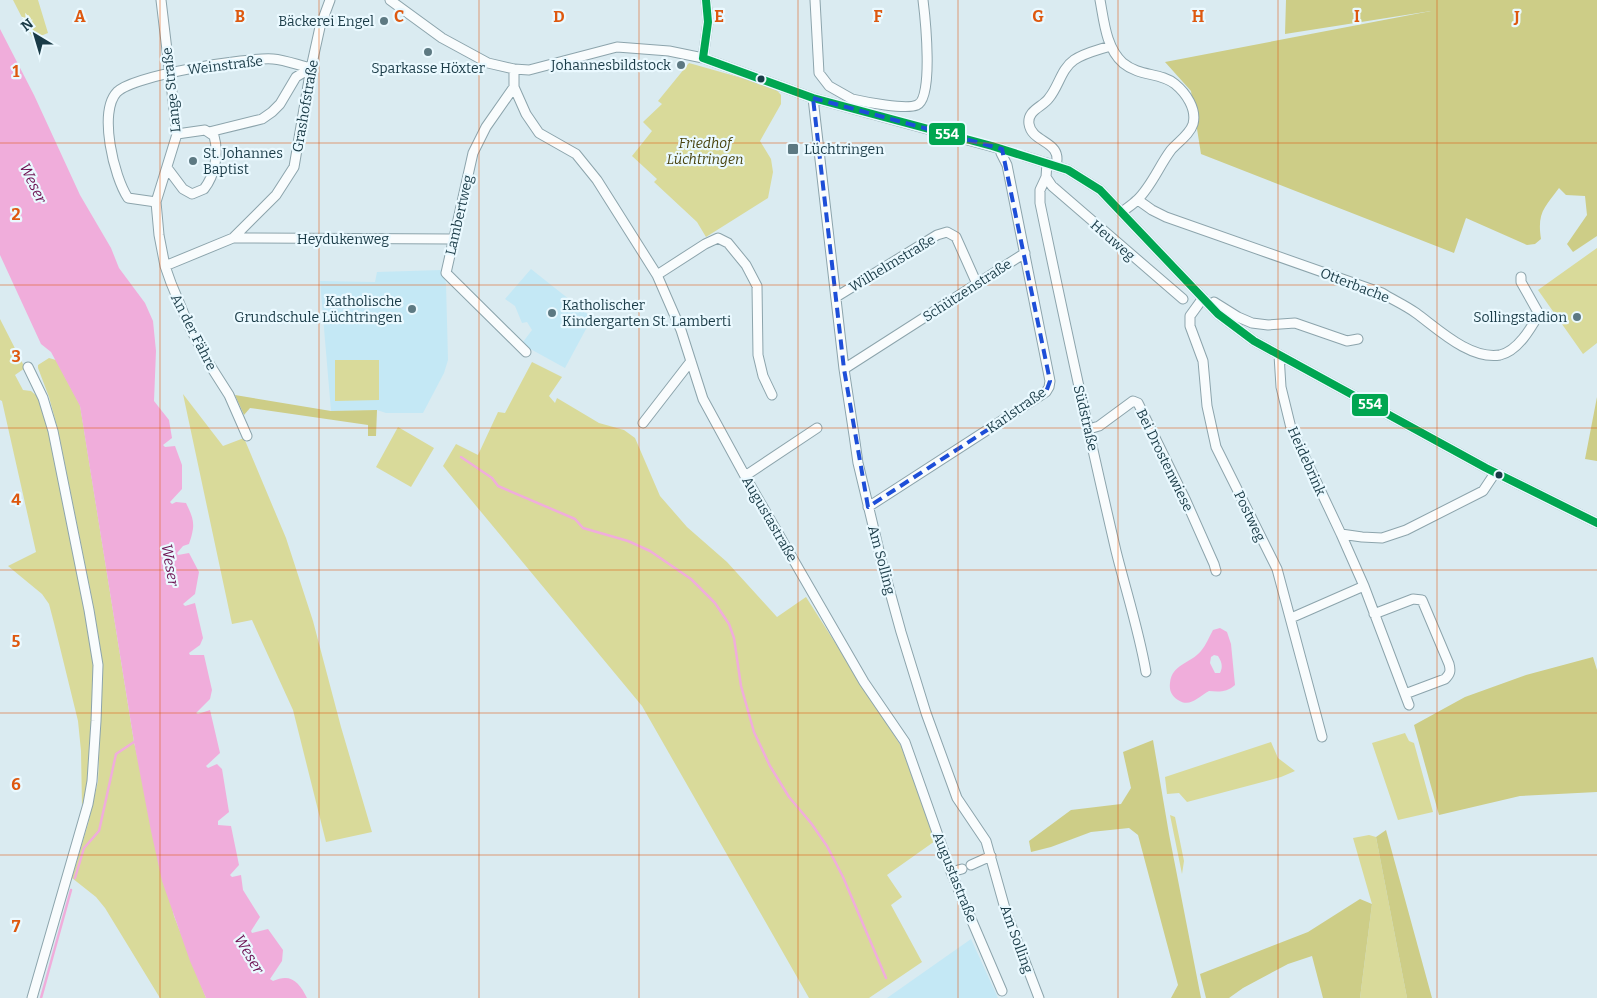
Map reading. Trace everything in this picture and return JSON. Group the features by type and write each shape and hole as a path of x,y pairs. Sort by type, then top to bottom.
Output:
{"street":[{"name":"Lange Straße","path":"161,0 177,134 168,169 156,202 159,235 165,266"},
{"name":"Grashofstraße","path":"165,266 233,238 276,195 294,167 310,68 320,27 330,0"},
{"path":"390,0 442,38 488,64 514,70 529,70 543,67 618,47 657,50 702,58 813,98 851,104 865,102 896,106 916,106 920,103 926,84 927,53 923,0"},
{"path":"702,58 708,22 706,0"},
{"path":"815,0 819,73 829,86 851,104"},
{"path":"1100,0 1110,46 1123,62 1147,75 1157,75 1168,79 1186,96 1193,112 1193,126 1171,151 1138,200 1122,212"},
{"path":"1056,166 1057,153 1032,130 1029,123 1030,116 1049,100 1064,69 1074,60 1110,46"},
{"name":"Weinstraße","path":"156,202 128,198 124,191 112,152 108,121 115,94 122,88 169,73 249,60 274,59 310,68"},
{"path":"209,132 262,119 280,104 296,77 310,68"},
{"name":"Augustastraße","path":"514,70 514,87 526,114 539,133 576,154 597,180 657,275 681,330 703,399 745,476 864,682 905,742 951,872 1002,991"},
{"name":"Lambertweg","path":"514,87 486,127 474,153 446,273 526,352"},
{"name":"Am Solling","path":"813,98 844,369 858,464 868,507 901,632 926,713 957,798 986,841 1006,912 1039,998"},
{"name":"Schützenstraße","path":"844,369 1025,253 1007,165 1002,153 1005,150 851,104"},
{"path":"168,169 176,181 188,192 197,193 204,189 212,173 216,149 214,136 205,130 177,134"},
{"name":"Heuweg","path":"1024,156 1068,170 1100,190 1206,302 1232,326 1279,355 1495,473 1597,523"},
{"name":"Südstraße","path":"1047,163 1046,177 1040,190 1040,203 1088,429 1146,672"},
{"name":"Heuweg","path":"1046,177 1052,186 1183,299"},
{"name":"Otterbache","path":"1138,200 1152,210 1166,216 1382,293 1414,312 1460,345 1486,354 1501,355 1513,347 1526,337 1539,314 1520,282 1521,277"},
{"name":"Wilhelmstraße","path":"836,297 937,234 946,232 956,237 977,284"},
{"name":"Heydukenweg","path":"233,238 453,239"},
{"path":"657,275 705,244 718,238 728,243 746,266 757,286 758,355 763,376 772,395"},
{"name":"Karlstraße","path":"868,507 1046,392 1050,381 1025,253"},
{"name":"An der Fähre","path":"165,266 170,283 189,326 208,362 229,395 247,436"},
{"path":"1206,302 1214,302 1238,317 1252,323 1268,325 1295,323 1347,341 1358,339"},
{"name":"Postweg","path":"1206,302 1190,316 1190,326 1203,361 1207,406 1216,447 1277,569 1322,737"},
{"name":"Heidebrink","path":"1279,355 1281,387 1290,428 1364,586 1409,705"},
{"path":"642,423 692,361"},
{"path":"28,368 43,398 54,432 98,665 92,781 88,804 32,998"},
{"name":"Bei Drostenwiese","path":"1088,429 1099,426 1133,401 1138,403 1186,501 1216,571"},
{"path":"745,476 817,428"},
{"path":"1341,534 1382,538 1406,530 1483,491 1495,473"},
{"path":"1291,618 1364,586"},
{"path":"1374,614 1413,599 1422,600 1449,664 1450,674 1445,679 1405,694"},
{"path":"971,865 991,856"},
{"path":"951,872 962,869"}],"highlighted area":[{"path":"813,98 1002,149 1050,381 1046,392 868,507 844,369"}],"shaded area":[{"path":"1286,0 1597,0 1597,236 1573,252 1567,244 1587,215 1585,196 1566,195 1559,188 1543,211 1540,223 1541,239 1535,244 1527,245 1466,218 1454,253 1201,154 1191,91 1165,62 1431,11 1285,34"},
{"name":"Katholischer Kindergarten St. Lamberti","path":"531,269 594,319 586,329 565,368 525,346 523,342 532,330 527,322 522,323 515,306 505,299"},
{"path":"442,270 446,283 448,360 444,373 423,413 386,413 377,410 331,411 320,281 375,282 377,272"},
{"path":"235,395 331,411 377,410 376,436 368,436 368,425 250,408 244,415"},
{"path":"1597,397 1597,461 1585,459"},
{"path":"1593,657 1597,670 1597,792 1520,796 1439,815 1414,725 1465,697 1526,675"},
{"path":"1153,740 1201,998 1171,998 1178,985 1138,835 1129,828 1091,832 1051,847 1031,852 1029,841 1071,810 1121,804 1131,788 1123,752"},
{"path":"1386,830 1432,998 1407,998 1376,837"},
{"path":"1360,899 1372,904 1360,998 1323,998 1312,956 1288,964 1243,988 1229,998 1206,998 1200,974 1308,932"},
{"path":"971,939 998,998 887,998"}],"green space":[{"path":"13,0 38,0 48,33 33,39"},
{"name":"Friedhof Lüchtringen","path":"689,63 774,87 781,95 781,104 760,141 771,159 773,172 768,198 706,237 697,222 654,182 657,179 632,156 652,131 643,122 662,104 658,101"},
{"name":"Sollingstadion","path":"1597,248 1597,343 1583,354 1538,290"},
{"path":"0,319 25,368 15,375 23,390 31,391 38,397 46,417 87,619 93,666 91,766 82,807 81,751 78,721 49,604 42,594 8,566 36,552 2,401 0,400"},
{"path":"49,358 56,360 80,405 134,742 174,916 206,998 160,998 105,908 96,897 72,878 98,781 103,665 94,609 58,430 49,397 38,368 38,365"},
{"path":"335,360 379,360 379,400 335,401"},
{"path":"532,362 562,377 549,396 555,403 557,398 599,423 624,430 635,438 660,496 687,527 727,562 777,617 806,597 901,746 935,841 887,875 902,897 891,905 922,962 869,998 809,998 642,706 443,466 456,444 478,455 498,412 505,413"},
{"path":"183,394 223,446 244,438 286,538 313,621 341,727 372,832 326,842 293,710 252,620 232,624"},
{"path":"398,427 434,448 411,487 376,467"},
{"path":"1405,733 1409,741 1414,743 1433,812 1398,820 1372,743"},
{"path":"1271,742 1278,758 1295,771 1281,777 1187,802 1179,793 1167,794 1165,777"},
{"path":"1170,815 1175,817 1184,861 1182,874"},
{"path":"1369,835 1376,837 1407,998 1360,998 1372,904 1353,838"}],"water":[{"name":"Weser","path":"0,29 34,95 80,195 111,248 119,268 145,303 153,321 156,351 154,401 169,420 172,438 163,445 165,447 175,446 182,465 182,489 170,502 172,504 176,502 186,503 193,524 189,544 183,546 177,553 178,555 189,553 199,572 195,594 183,604 185,606 195,603 203,638 200,645 189,653 190,655 204,655 212,690 210,699 196,713 210,710 220,753 206,766 208,768 217,764 222,769 229,812 218,821 218,825 231,826 239,865 230,875 232,877 241,875 243,890 260,917 251,931 252,933 268,929 283,950 282,961 270,979 273,981 285,978 294,980 301,987 307,998 206,998 190,961 162,881 134,742 80,406 51,352 41,344 0,255"},
{"path":"1220,628 1227,632 1231,644 1235,685 1223,691 1209,691 1190,702 1182,702 1171,693 1171,677 1178,668 1201,651 1213,630","holes":["1214,655 1218,656 1222,669 1220,673 1215,673 1210,663 1211,657"]}],"waterway":[{"path":"461,457 492,478 498,486 575,519 583,528 628,541 650,551 691,579 715,603 729,624 734,638 741,686 754,732 770,766 789,797 827,846 843,877 886,978"},
{"path":"75,878 84,848 99,831 116,754 134,742"},
{"path":"41,998 71,890"}],"tunnel":[{"path":"1008,151 1024,156"}],"transit line":[{"name":"554","path":"703,58 708,22 706,0"},
{"name":"554","path":"703,58 813,98 992,146 1068,170 1100,190 1218,314 1254,341 1486,468 1597,523"}],"place":[{"name":"Bäckerei Engel","path":"384,21"},
{"name":"Sparkasse Höxter","path":"428,52"},
{"name":"Johannesbildstock","path":"681,65"},
{"name":"Lüchtringen","path":"793,149"},
{"name":"St. Johannes Baptist","path":"193,161"},
{"name":"Katholische Grundschule Lüchtringen","path":"412,309"},
{"name":"Katholischer Kindergarten St. Lamberti","path":"552,313"},
{"name":"Sollingstadion","path":"1577,317"}]}
